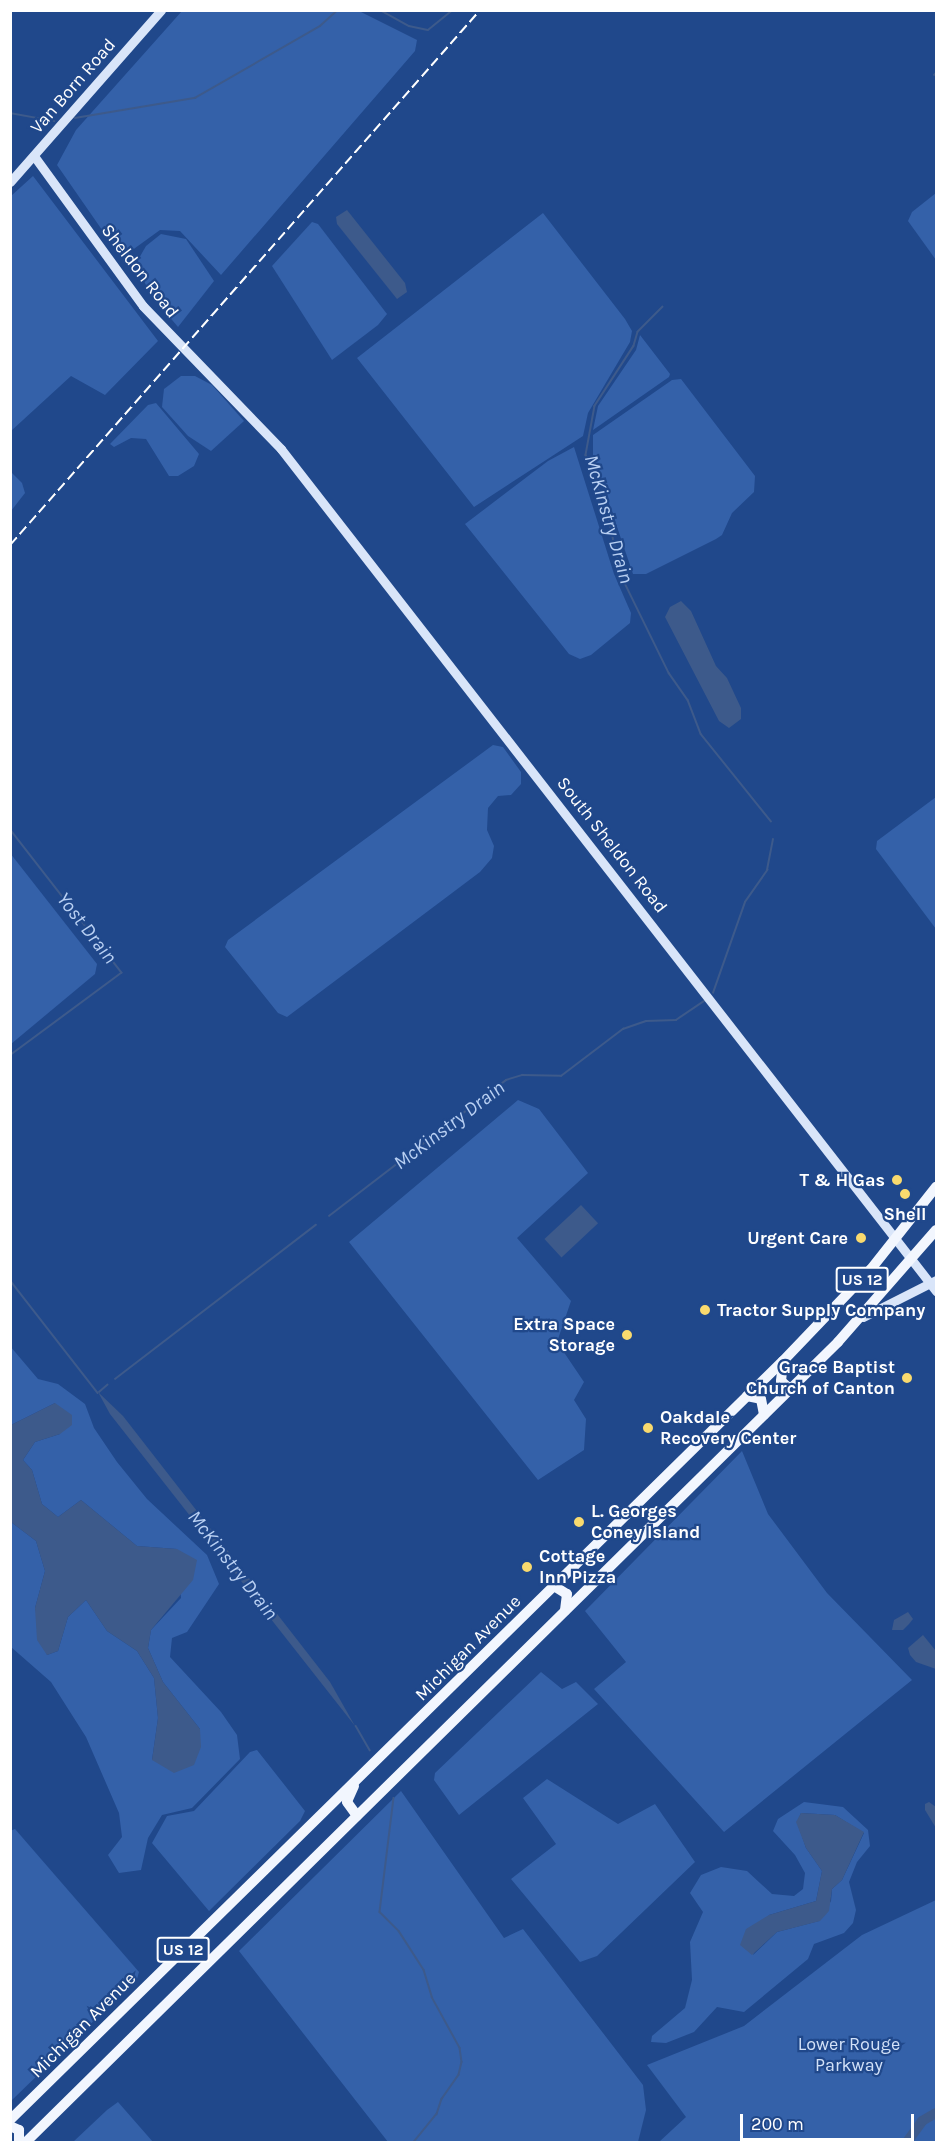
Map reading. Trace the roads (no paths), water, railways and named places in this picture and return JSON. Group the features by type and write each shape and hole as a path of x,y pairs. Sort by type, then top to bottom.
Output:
{"main road":[{"name":"Michigan Avenue","path":"10,2120 783,1361 897,1238 936,1187"},
{"name":"US 12","path":"26,2142 863,1317 936,1230"},
{"path":"783,1361 781,1381 790,1389"},
{"path":"747,1396 761,1399 764,1415"},
{"path":"554,1586 567,1594 565,1611"},
{"path":"356,1781 347,1802 357,1816"},
{"path":"10,2126 18,2130 20,2142"}],"street":[{"name":"Van Born Road","path":"10,182 161,10"},
{"name":"Sheldon Road","path":"34,156 143,306 258,422"},
{"name":"South Sheldon Road","path":"258,422 934,1285"},
{"path":"863,1317 934,1285"}],"water":[{"path":"347,210 405,283 407,292 397,299 337,224 336,217"},
{"path":"681,601 691,611 716,666 727,678 741,708 741,719 729,728 719,721 665,617 670,607"},
{"path":"581,1205 598,1223 561,1257 544,1239"},
{"path":"98,1392 123,1416 330,1682 355,1726 110,1414"},
{"path":"55,1403 72,1415 72,1425 60,1434 35,1442 23,1460 32,1470 42,1504 58,1517 81,1500 137,1546 177,1549 197,1560 193,1580 151,1630 148,1648 163,1682 200,1729 201,1747 194,1765 174,1773 152,1760 158,1718 154,1678 137,1651 107,1631 86,1600 68,1617 58,1651 47,1655 37,1640 35,1608 45,1571 36,1541 11,1522 11,1425"},
{"path":"908,1612 913,1619 909,1624 903,1630 892,1630 894,1620"},
{"path":"923,1635 936,1651 936,1669 916,1662 910,1655 908,1648"},
{"path":"929,1802 936,1807 936,1828 925,1810 925,1804"},
{"path":"801,1813 835,1815 864,1832 842,1880 832,1889 829,1911 820,1921 777,1932 752,1955 740,1945 746,1929 769,1915 816,1901 822,1871 806,1848 796,1822"}],"waterway":[{"path":"75,118 195,98 320,26 338,10"},
{"path":"380,10 409,26 428,30 453,10"},
{"path":"10,113 54,121"},
{"name":"McKinstry Drain","path":"663,307 638,332 634,346 595,406 586,455 608,515 622,577 669,673 688,700 701,734 771,821"},
{"name":"Yost Drain","path":"10,829 122,973 10,1056"},
{"name":"McKinstry Drain","path":"713,993 745,902 767,870 773,840"},
{"name":"McKinstry Drain","path":"329,1216 506,1080 522,1075 561,1076 623,1029 646,1021 676,1020 704,1001"},
{"name":"McKinstry Drain","path":"115,1379 316,1225"},
{"path":"10,1280 98,1393"},
{"name":"McKinstry Drain","path":"99,1392 107,1385"},
{"name":"McKinstry Drain","path":"356,1726 370,1750"},
{"name":"McKinstry Drain","path":"394,1798 380,1912 399,1931 424,1970 432,1997 460,2048 462,2062 459,2075 442,2099 437,2114 414,2142"},
{"path":"907,2142 922,2121 936,2113"}],"railway":[{"path":"10,545 480,10"}],"place":[{"name":"T & H Gas","path":"897,1180"},
{"name":"Shell","path":"905,1194"},
{"name":"Urgent Care","path":"861,1238"},
{"name":"Tractor Supply Company","path":"705,1310"},
{"name":"Extra Space Storage","path":"627,1335"},
{"name":"Grace Baptist Church of Canton","path":"907,1378"},
{"name":"Oakdale Recovery Center","path":"648,1428"},
{"name":"L. Georges Coney Island","path":"579,1522"},
{"name":"Cottage Inn Pizza","path":"527,1567"}],"park label":[{"name":"Lower Rouge Parkway","path":"849,2055"}]}
